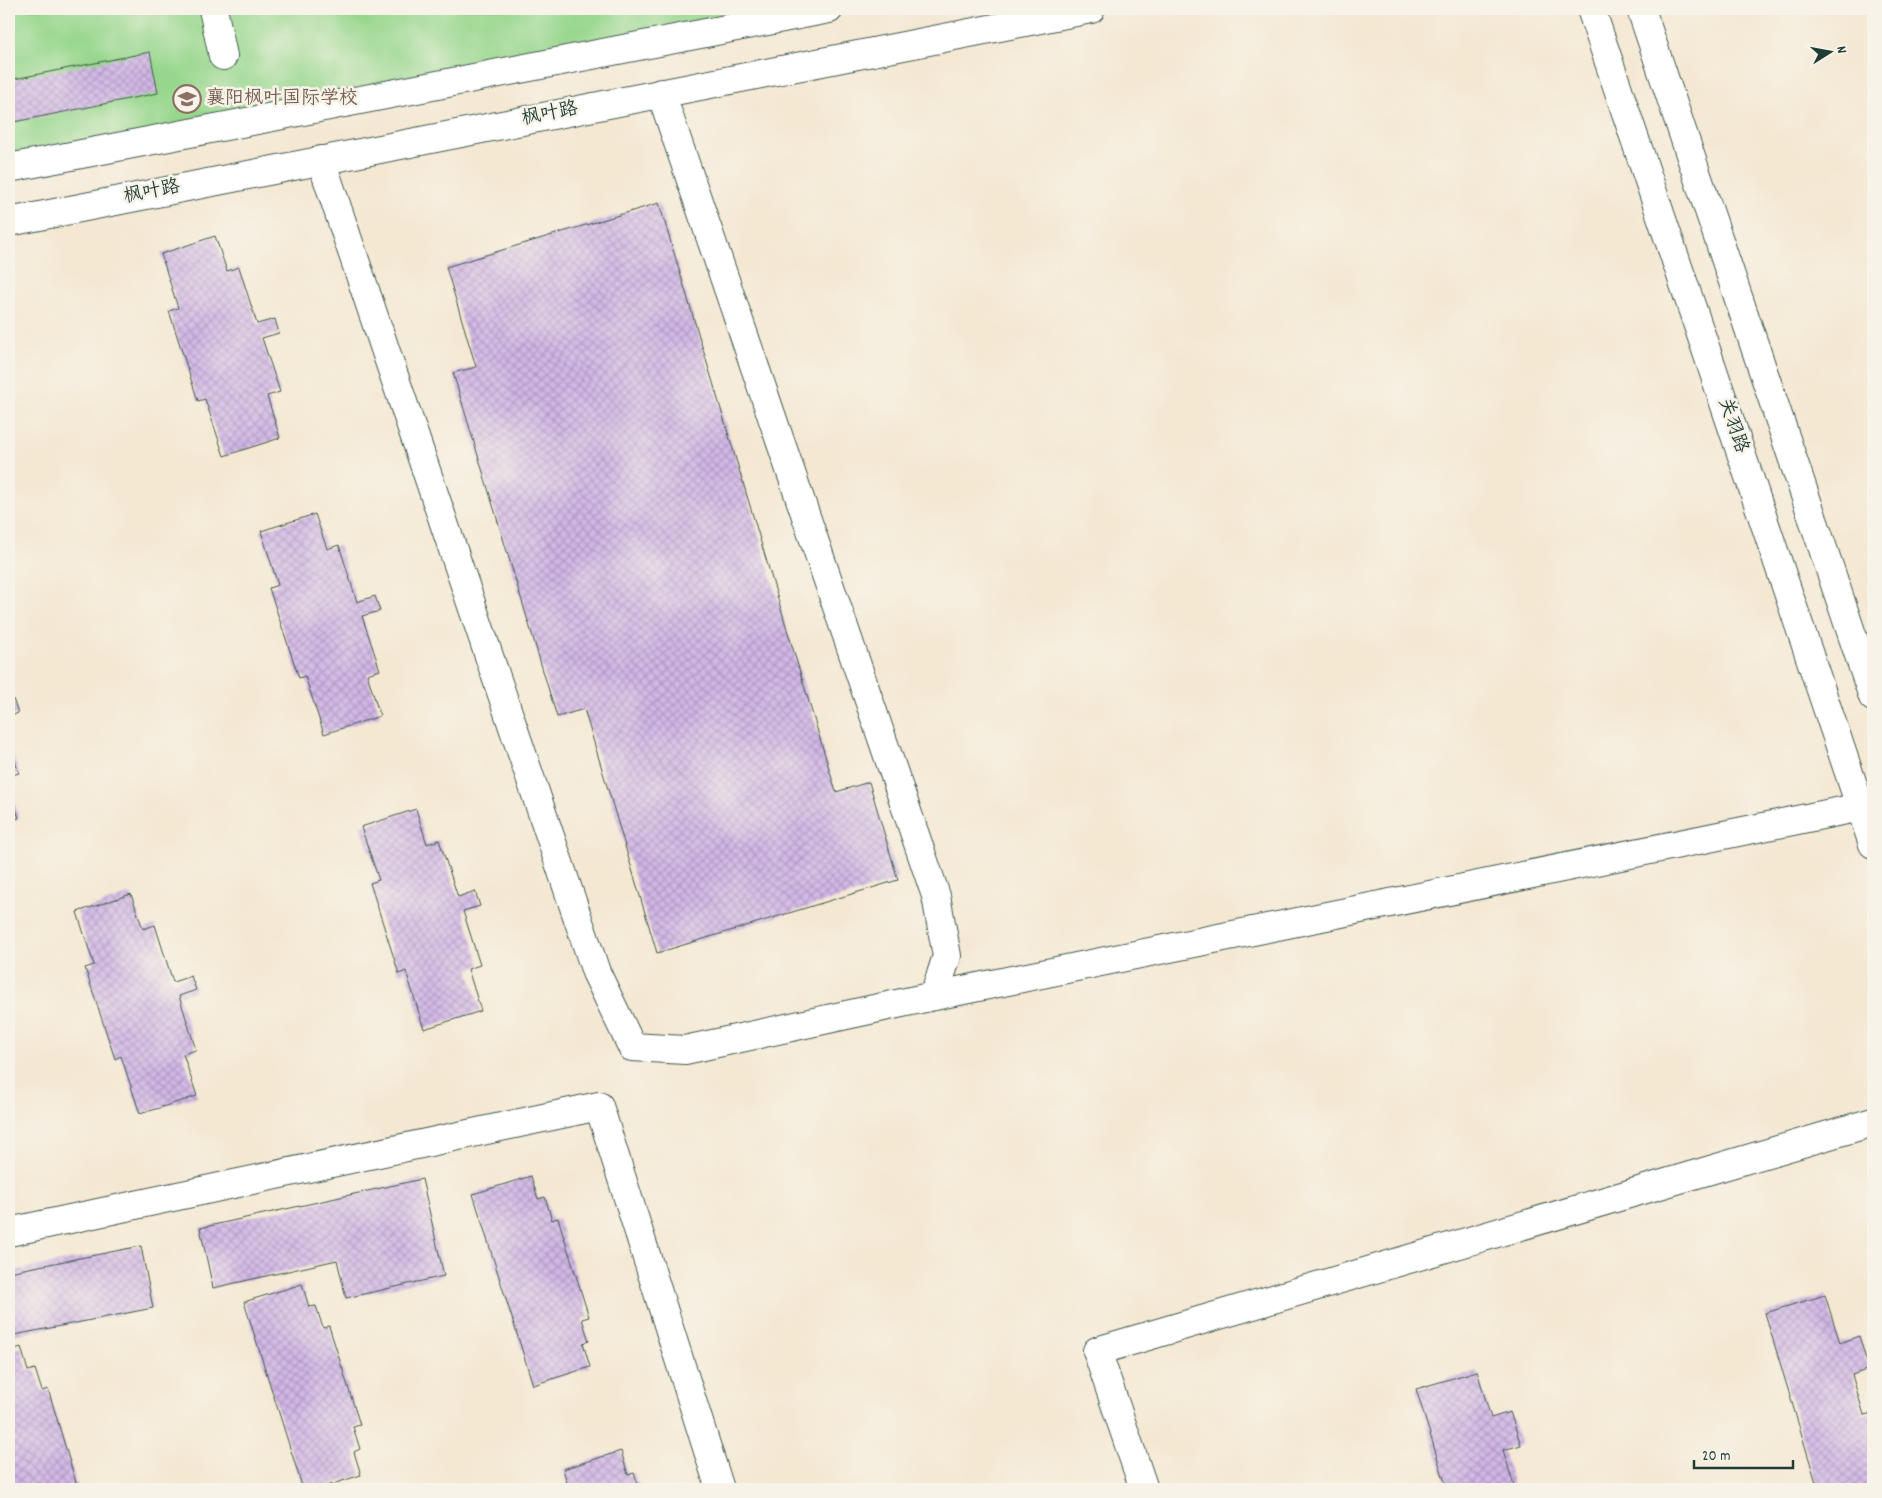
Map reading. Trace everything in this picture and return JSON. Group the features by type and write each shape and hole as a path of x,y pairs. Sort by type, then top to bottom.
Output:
{"street":[{"path":"213,9 222,56"},
{"path":"9,168 829,9"},
{"name":"枫叶路","path":"9,222 1091,9"},
{"name":"关羽路","path":"1591,9 1873,844"},
{"path":"1641,9 1873,697"},
{"path":"661,93 936,896 947,956 934,996"},
{"path":"320,160 596,972 632,1047 685,1050 934,996 1861,807"},
{"path":"9,1232 598,1106 720,1489"},
{"path":"1144,1489 1097,1351 1873,1122"}],"green space":[{"name":"襄阳枫叶国际学校","path":"9,9 829,9 9,168"}],"building":[{"path":"150,52 158,93 9,123 9,80"},
{"path":"659,203 836,792 869,782 898,880 657,953 584,709 557,717 453,373 476,367 446,267"},
{"path":"215,236 227,271 239,267 257,324 275,319 279,333 262,338 280,392 267,396 280,438 224,456 205,399 198,401 169,311 178,308 161,254"},
{"path":"315,514 327,549 339,545 357,602 375,596 380,611 362,616 380,670 367,674 380,716 324,734 305,676 299,678 269,588 278,585 261,531"},
{"path":"13,699 18,713 9,717 9,700"},
{"path":"9,744 19,773 9,776"},
{"path":"9,788 19,818 9,822"},
{"path":"416,809 427,844 439,840 458,897 475,891 480,906 463,911 480,965 468,969 481,1011 424,1029 406,971 399,974 370,883 379,880 361,827"},
{"path":"131,894 143,929 155,925 173,982 191,976 196,990 179,996 196,1050 183,1054 197,1096 140,1114 121,1056 115,1059 85,968 94,965 77,912"},
{"path":"531,1176 538,1199 545,1197 552,1220 558,1218 589,1317 582,1319 589,1341 583,1343 590,1367 533,1385 473,1194"},
{"path":"422,1179 444,1276 346,1298 337,1260 213,1288 200,1228"},
{"path":"141,1246 153,1308 9,1336 9,1272"},
{"path":"302,1284 309,1307 316,1306 323,1328 329,1326 360,1425 353,1427 360,1449 354,1452 361,1475 317,1489 303,1489 244,1302"},
{"path":"1825,1295 1840,1343 1859,1336 1869,1369 1852,1375 1864,1415 1873,1413 1873,1489 1818,1489 1765,1313"},
{"path":"21,1347 28,1371 35,1369 42,1391 48,1389 78,1489 9,1489 9,1351"},
{"path":"1477,1371 1491,1418 1510,1412 1521,1445 1503,1450 1515,1489 1447,1489 1416,1389"},
{"path":"621,1451 628,1475 634,1473 640,1489 569,1489 563,1469"}],"place":[{"name":"襄阳枫叶国际学校","path":"187,99"}]}
